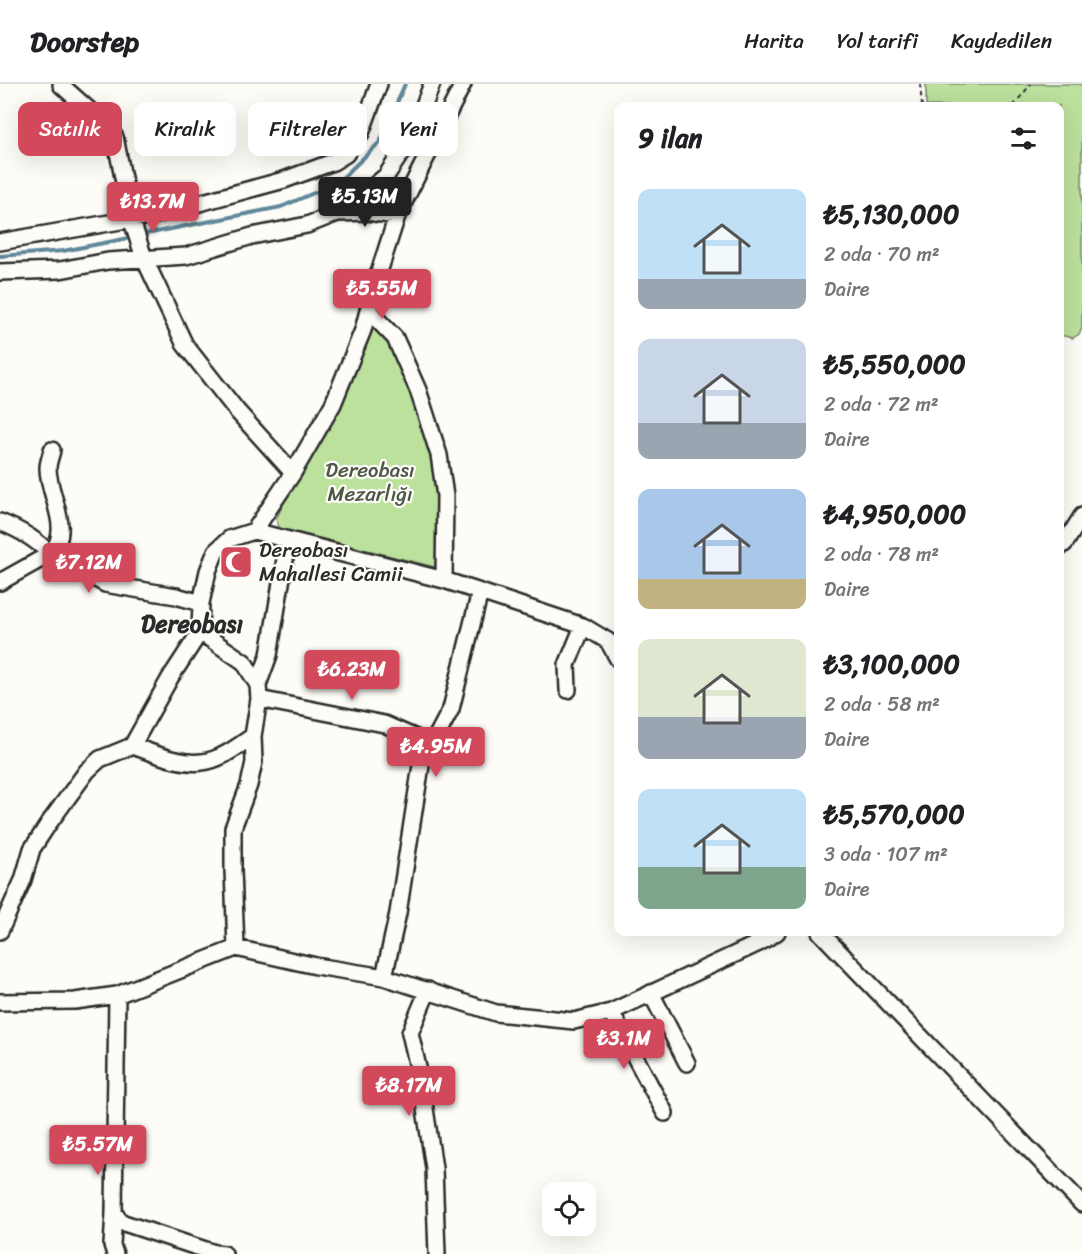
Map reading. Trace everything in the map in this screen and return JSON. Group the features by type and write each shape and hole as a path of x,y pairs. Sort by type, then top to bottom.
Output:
{"street":[{"path":"0,242 155,215 284,180 333,162 346,154 361,133 380,84"},
{"path":"0,272 60,270 108,261 186,256 252,236 307,225 335,214 357,200 386,176 412,137 432,84"},
{"path":"254,531 293,473 333,404 363,330 397,216 463,84"},
{"path":"61,85 97,117 115,137 131,218 144,258 185,345 237,411 293,473"},
{"path":"335,214 367,212 397,216"},
{"path":"368,310 395,338 418,390 439,455 445,496 444,580"},
{"path":"0,582 57,548 60,532 58,509 48,467 52,450"},
{"path":"1064,544 1082,516"},
{"path":"0,522 44,547 50,554 105,584 176,596 201,603"},
{"path":"0,931 23,880 32,849 49,823 87,771 100,759 132,746 170,678 200,632 201,603 208,572 216,551 230,539 254,531 444,580 583,626 613,639"},
{"path":"236,948 232,870 233,828 249,785 254,762 253,736 258,692 269,655 288,541"},
{"path":"384,977 398,913 422,759 452,709 480,592"},
{"path":"568,690 567,665 583,626"},
{"path":"200,632 244,662 258,692"},
{"path":"258,692 384,724 432,745"},
{"path":"132,746 172,759 202,762 226,754 253,736"},
{"path":"0,1002 75,1001 117,995 236,948 315,966 384,977 496,1013 574,1021 611,1012 770,936"},
{"path":"824,936 1082,1204"},
{"path":"428,990 411,1033 434,1168 437,1254"},
{"path":"651,993 687,1063"},
{"path":"115,1254 112,1245 117,995"},
{"path":"611,1012 665,1113"},
{"path":"114,1213 122,1222 224,1254"}],"path":[{"path":"921,84 922,102"},
{"path":"1016,102 1031,84"}],"green space":[{"path":"926,84 1082,84 1082,329 1073,338 1064,336 1064,102 926,102"},
{"name":"Dereobası Mezarlığı","path":"371,328 382,328 410,380 437,472 439,568 279,528 276,519"}],"waterway":[{"path":"141,235 281,207 337,183 380,142 405,84"},
{"path":"0,256 63,251 134,237"}],"place":[{"name":"Dereobası Mahallesi Camii","path":"236,562"}],"district":[{"name":"Dereobası","path":"192,624"}]}
